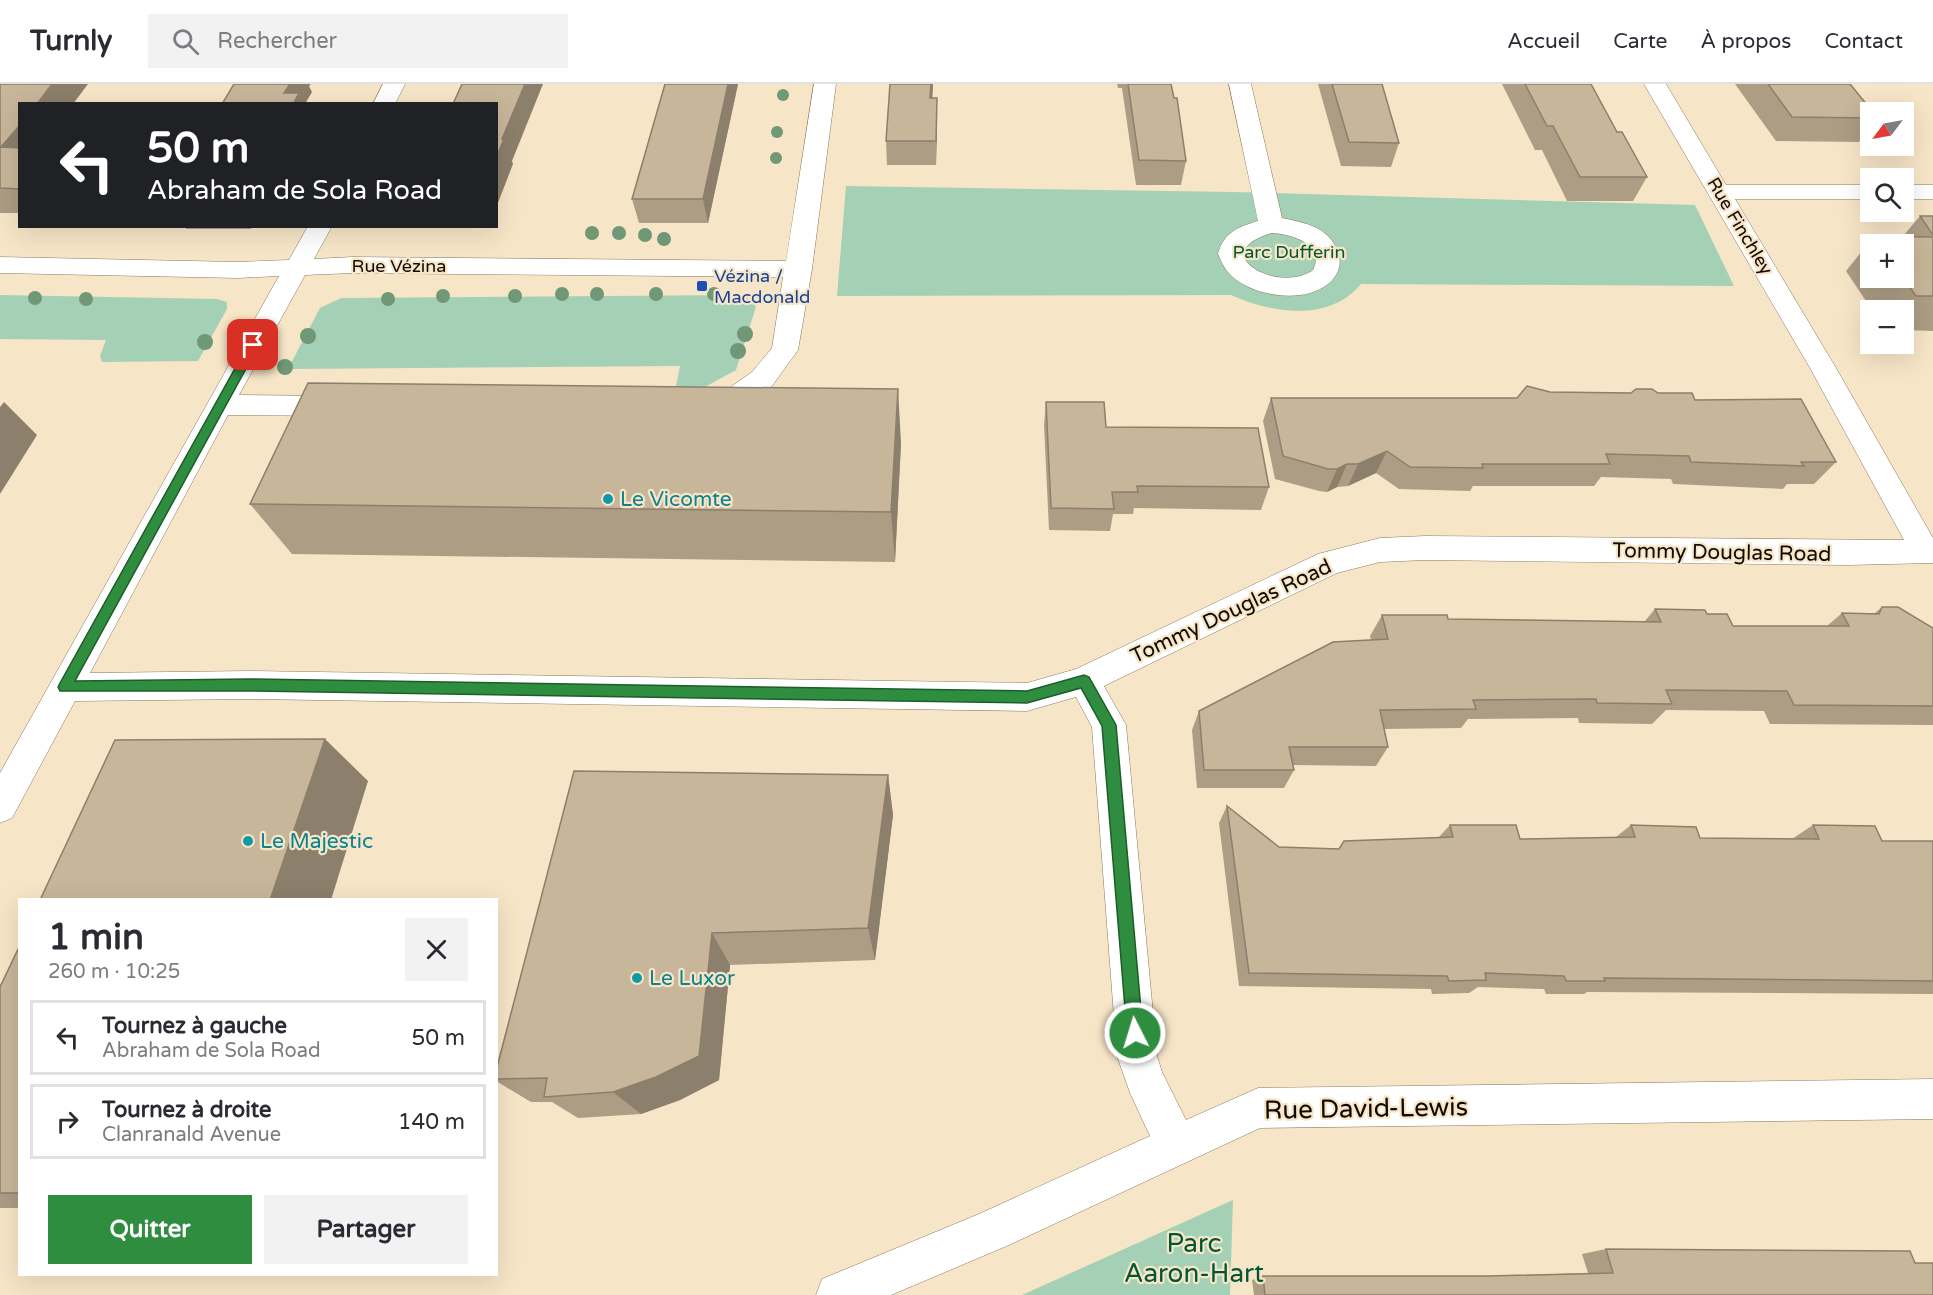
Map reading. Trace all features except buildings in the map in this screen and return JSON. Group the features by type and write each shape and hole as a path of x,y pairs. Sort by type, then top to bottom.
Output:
{"street":[{"path":"385,102 394,84"},
{"path":"689,420 711,414 742,395 762,379 785,350 825,84"},
{"path":"1240,84 1271,225"},
{"name":"Rue Finchley","path":"1655,84 1721,192 1929,551"},
{"path":"1721,192 1860,192"},
{"path":"1914,192 1933,192"},
{"path":"0,807 64,687 319,228"},
{"name":"Rue Vézina","path":"0,265 238,270 353,265 799,268"},
{"path":"221,405 373,406"},
{"name":"Tommy Douglas Road","path":"64,687 250,685 1027,697 1084,681 1117,663 1329,563 1380,550 1425,548 1848,553 1929,551"},
{"path":"1084,681 1109,725 1137,1056 1144,1079 1176,1144"},
{"name":"Rue David-Lewis","path":"838,1295 994,1230 1258,1108 1933,1100"}],"green space":[{"name":"Parc Dufferin","path":"846,186 1233,192 1695,205 1734,286 1361,284 1348,296 1333,305 1299,311 1264,306 1231,295 837,296"},
{"path":"0,295 217,299 227,302 227,309 198,361 102,362 100,356 106,340 0,339"},
{"path":"738,295 752,300 756,307 736,370 705,387 675,391 680,366 288,369 320,308 341,298"},
{"name":"Parc Aaron-Hart","path":"1233,1200 1230,1295 1022,1295"}],"place":[{"name":"Vézina / Macdonald","path":"702,286"},
{"name":"Le Vicomte","path":"608,499"},
{"name":"Le Majestic","path":"248,841"},
{"name":"Le Luxor","path":"637,978"}],"route":[{"path":"253,345 64,687 250,685 1027,697 1084,681 1109,725 1135,1033"}]}
